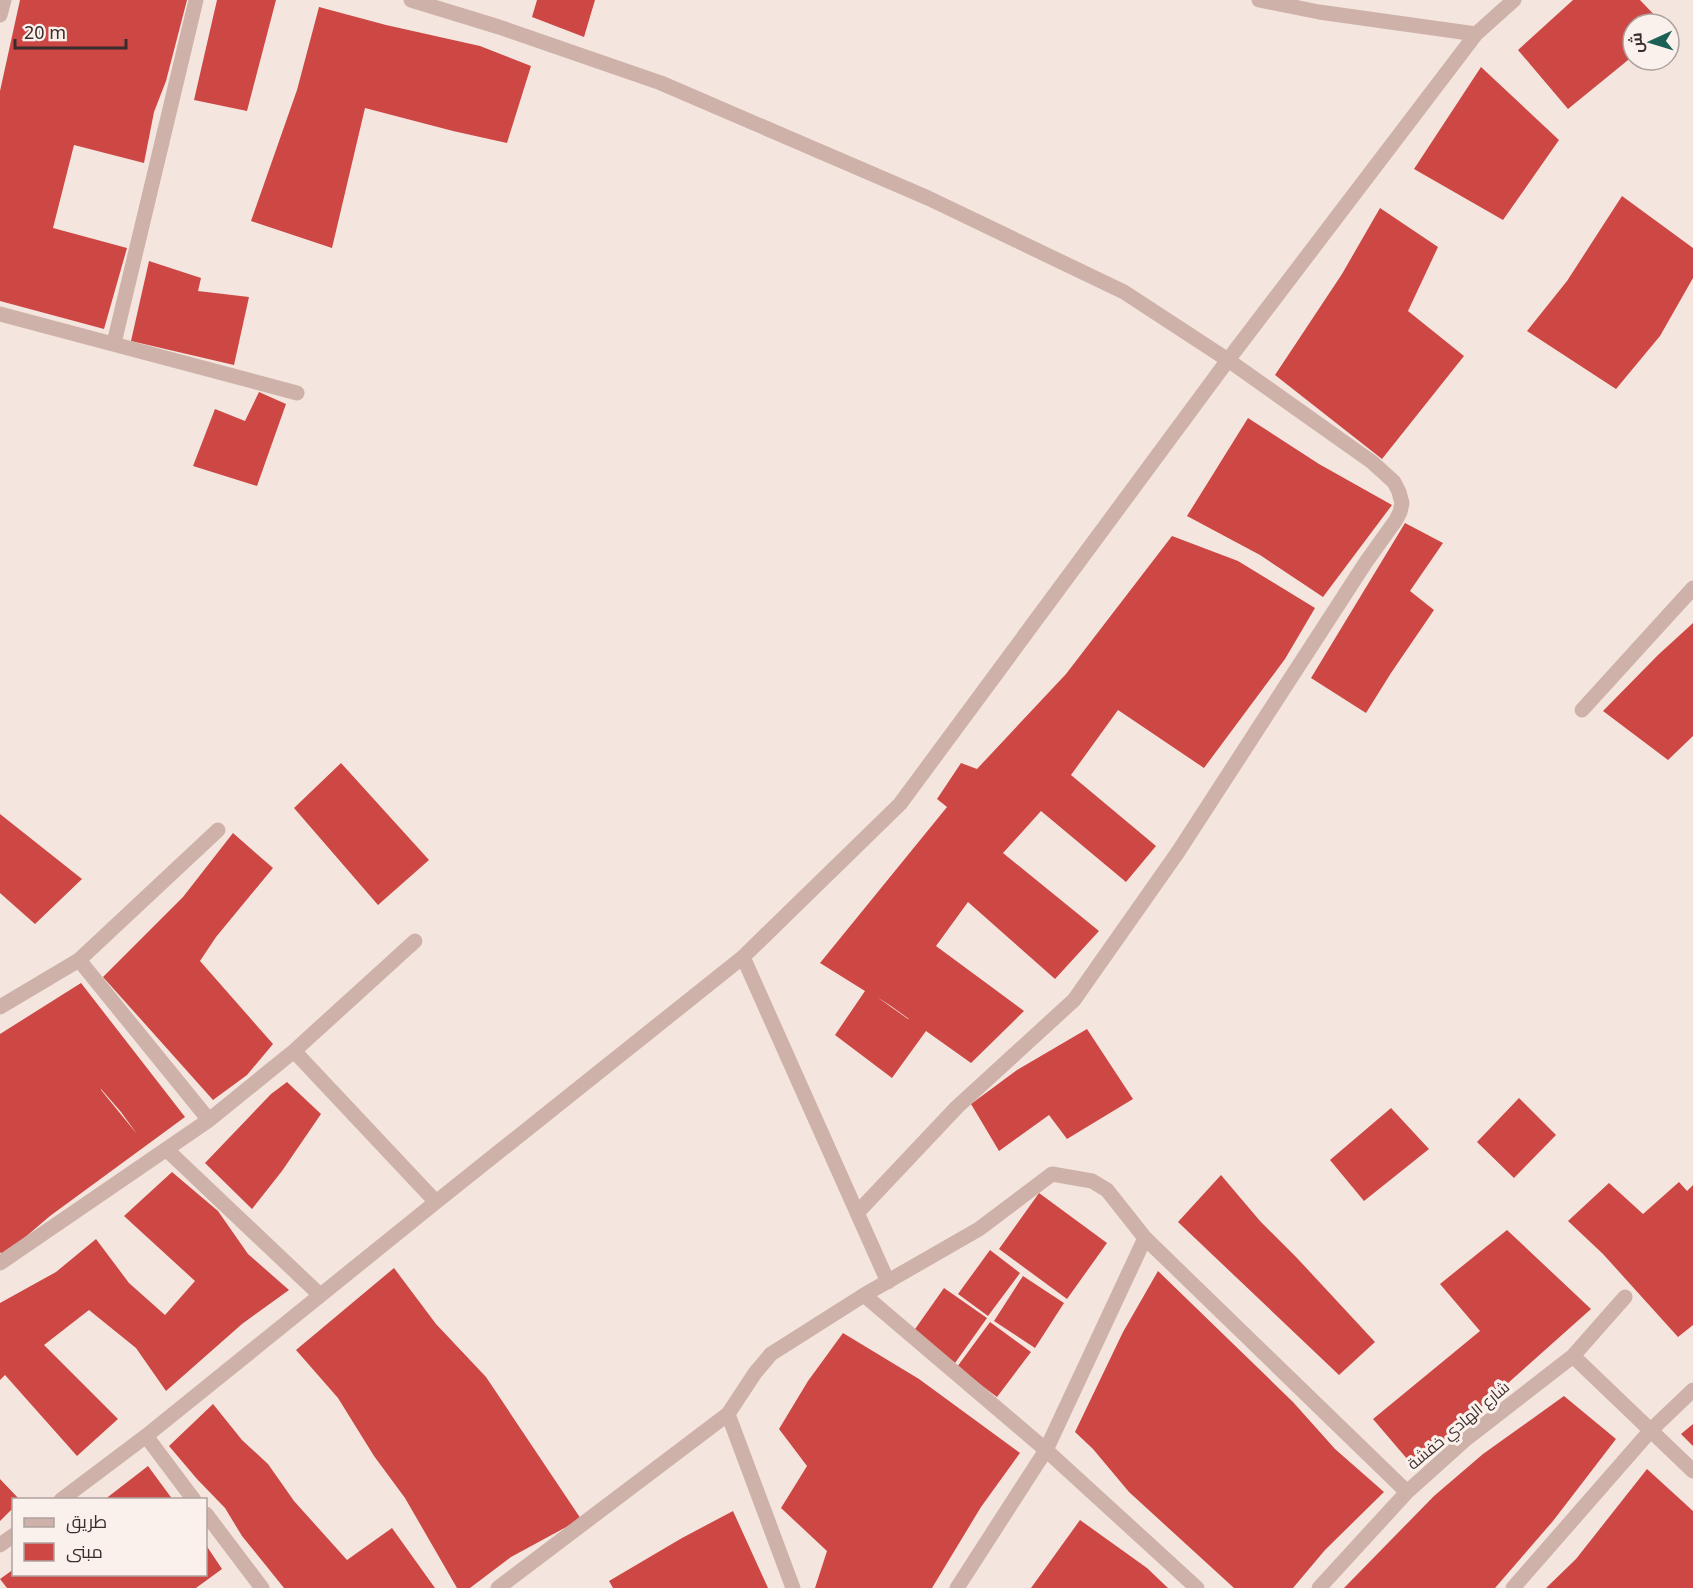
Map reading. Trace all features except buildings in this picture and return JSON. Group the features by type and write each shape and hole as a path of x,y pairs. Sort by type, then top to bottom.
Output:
{"street":[{"path":"0,15 4,0"},
{"path":"114,343 196,0"},
{"path":"411,0 499,27 661,83 928,198 1124,292 1228,360 1372,462 1394,482 1399,492 1402,502 1400,512 1178,852 1074,1000 957,1107 857,1214"},
{"path":"1259,0 1319,12 1476,34"},
{"path":"64,1498 146,1436 743,957 900,804 1228,360 1476,34 1514,0"},
{"path":"0,314 297,393"},
{"path":"1582,710 1693,588"},
{"path":"0,1006 79,960 218,830"},
{"path":"0,1263 209,1120 294,1051 415,941"},
{"path":"743,957 888,1282"},
{"path":"79,960 209,1120"},
{"path":"294,1051 436,1202"},
{"path":"167,1150 320,1295"},
{"path":"498,1588 728,1414 755,1373 771,1354 864,1295 979,1229 1052,1174 1092,1181 1107,1190 1145,1238 1407,1492"},
{"path":"957,1588 1046,1450 1145,1238"},
{"path":"864,1295 1046,1450 1197,1588"},
{"name":"شارع الهادي خفشة","path":"1319,1588 1407,1492 1466,1439 1572,1356 1625,1297"},
{"path":"1572,1356 1693,1471"},
{"path":"1513,1588 1651,1430 1693,1390"},
{"path":"728,1414 793,1588"},
{"path":"146,1436 192,1498"},
{"path":"207,1515 262,1588"}]}
